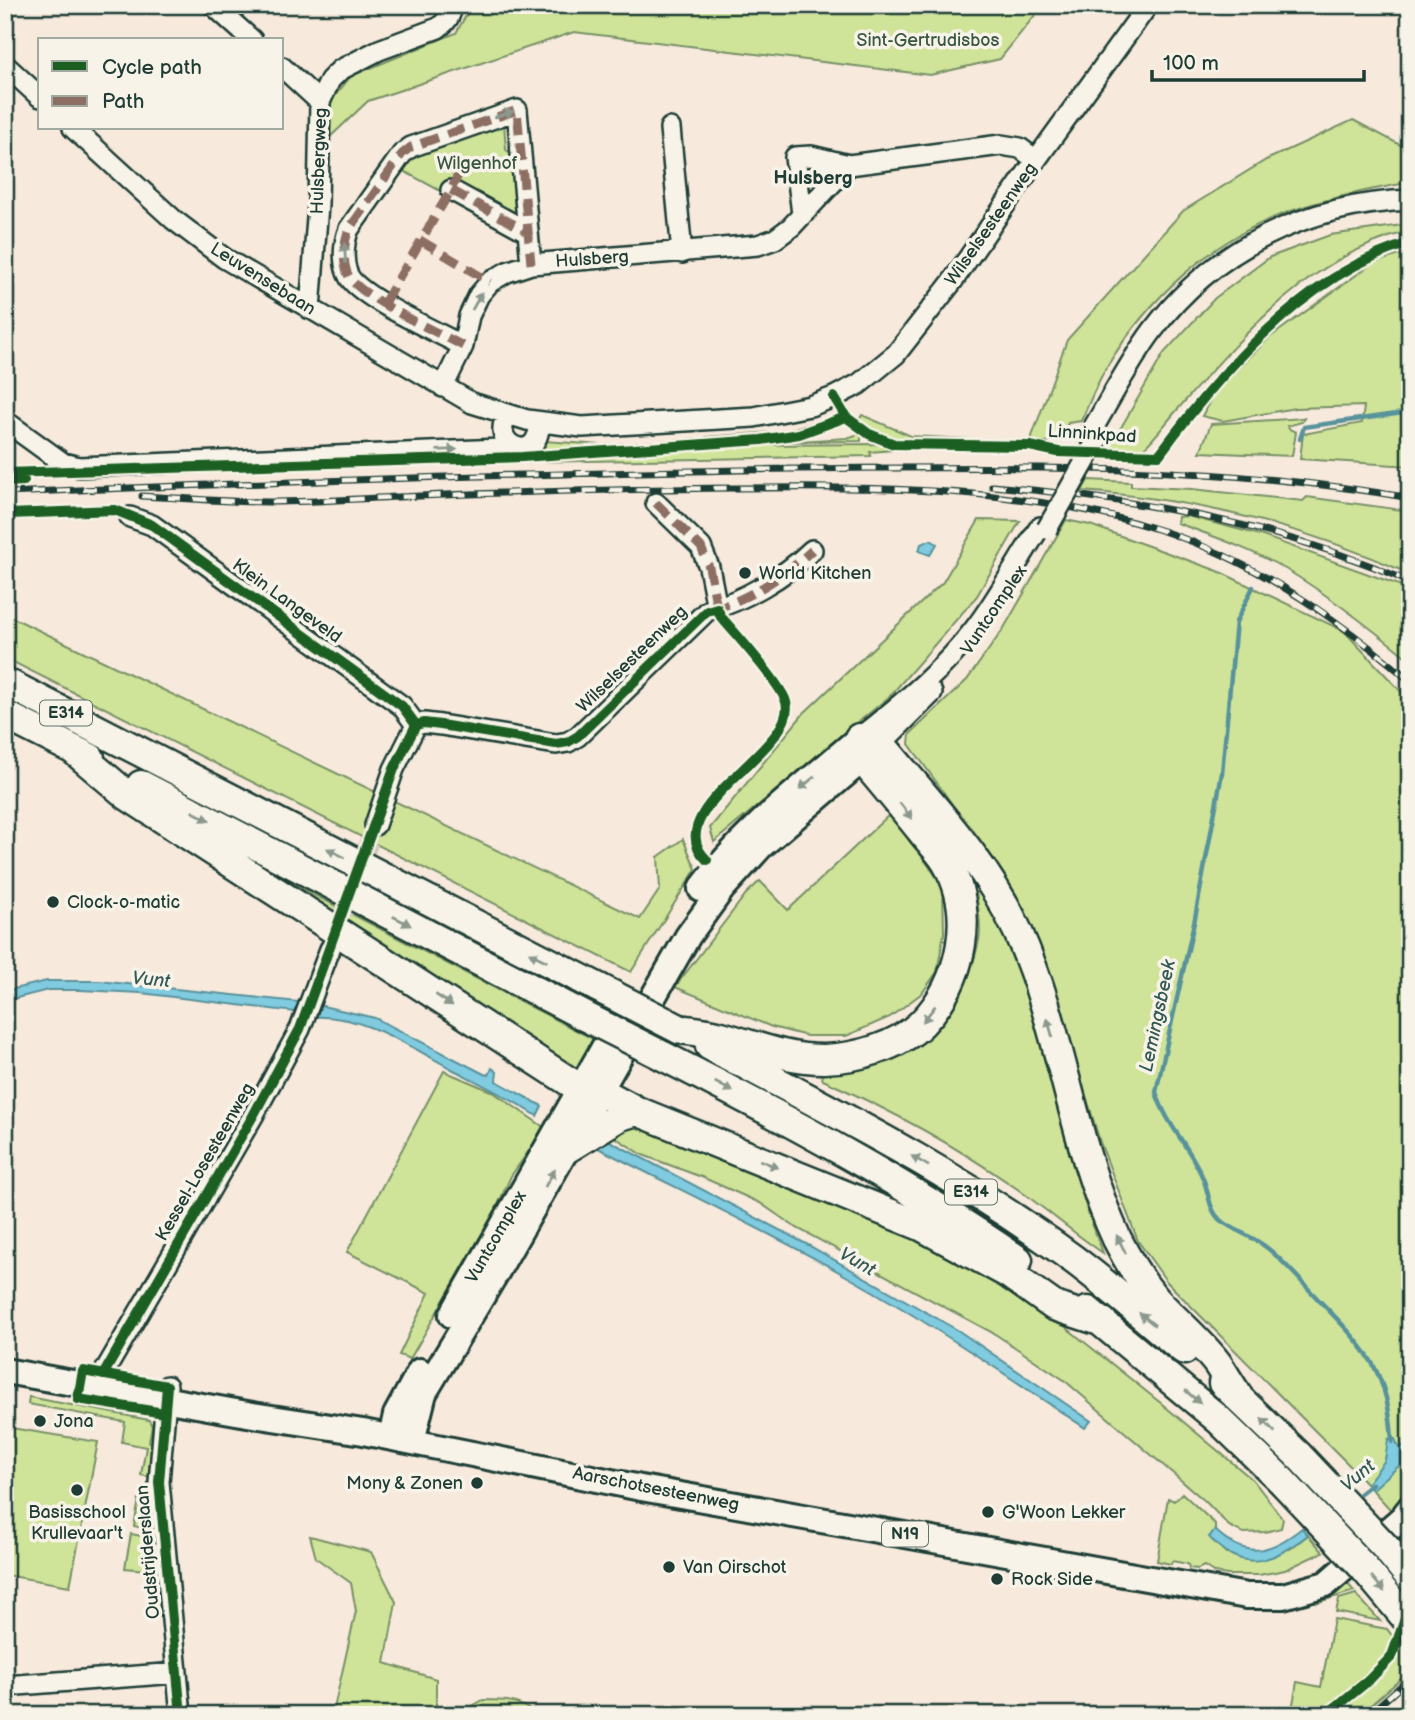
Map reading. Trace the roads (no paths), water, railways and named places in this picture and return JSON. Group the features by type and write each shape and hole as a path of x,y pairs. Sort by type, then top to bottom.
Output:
{"highway":[{"name":"E314","path":"5,682 679,1029 881,1138 985,1200 1072,1259 1237,1394 1387,1549 1410,1577"},
{"name":"E314","path":"5,715 762,1107 986,1238 1103,1322 1218,1419 1281,1480 1364,1568 1410,1623"},
{"path":"679,1029 718,1034 779,1055 825,1059 866,1053 897,1040 921,1024 944,995 957,964 964,932 959,894 947,863 867,747"},
{"path":"867,747 968,848 998,894 1018,931 1032,968 1099,1193 1118,1240 1155,1299 1216,1361 1237,1394"},
{"path":"75,751 128,796 571,1083 609,1092 921,1226 998,1268 1054,1306 1103,1322"},
{"path":"566,1149 620,1116 609,1092"}],"main road":[{"name":"Vuntcomplex","path":"401,1439 424,1393 566,1149 609,1092 609,1039 684,912 720,864 765,819 867,747"},
{"name":"Vuntcomplex","path":"401,1439 396,1415 405,1397 609,1092 688,936 722,889 762,845 867,747"},
{"name":"Aarschotsesteenweg","path":"5,1371 99,1388 167,1393 641,1488 1247,1596 1283,1596 1308,1588 1319,1572 1394,1510 1410,1506"}],"street":[{"path":"213,5 250,38"},
{"name":"Hulsbergweg","path":"310,309 318,205 320,102 330,80 340,70 371,54 438,28 446,22 451,13 451,5"},
{"name":"Wilselsesteenweg","path":"472,403 506,415 540,422 604,427 754,416 810,406 859,384 896,354 924,319 1148,5"},
{"path":"5,65 38,95"},
{"path":"284,69 320,102"},
{"path":"463,346 384,303 351,280 345,262 345,239 349,229 402,154 411,147 517,110 531,264"},
{"path":"670,128 682,253"},
{"name":"Leuvensebaan","path":"75,130 184,228 224,258 472,403"},
{"path":"802,214 795,157 811,156 849,165 1001,145 1020,148 1035,160"},
{"name":"Hulsberg","path":"443,387 463,346 470,316 479,295 490,282 507,272 531,264 758,245 775,239 791,227 849,165"},
{"path":"451,190 528,232"},
{"name":"Vuntcomplex","path":"867,747 932,693 995,615 1153,330 1167,313 1207,274 1255,240 1297,222 1341,208 1410,200"},
{"name":"Vuntcomplex","path":"1095,435 1167,328 1195,298 1228,270 1265,246 1305,229 1373,212 1410,210"},
{"path":"506,415 502,427 503,436 509,444 517,448 529,446 537,438 540,422"},
{"path":"5,421 63,463 73,466 500,449 509,444"},
{"path":"656,503 701,547 709,567 717,608"},
{"name":"Klein Langeveld","path":"130,517 152,525 272,611 402,706 416,725"},
{"name":"Wilselsesteenweg","path":"416,725 440,725 556,744 568,742 578,736 707,611 781,575 812,550"},
{"path":"375,825 394,769 416,725"},
{"name":"Kessel-Losesteenweg","path":"99,1388 101,1379 253,1116 300,1029 330,949"},
{"name":"Oudstrijderslaan","path":"167,1393 159,1482 181,1715"},
{"path":"5,1686 177,1674"}],"water":[{"path":"931,540 937,544 930,555 919,551 921,544"},
{"path":"47,981 99,981 299,1002 295,1012 141,993 80,990 48,990 5,1001 5,991"},
{"path":"318,1005 375,1018 484,1074 489,1075 492,1068 497,1072 496,1081 542,1106 537,1116 403,1042 368,1026 332,1017 313,1017"},
{"path":"604,1138 808,1245 959,1331 1091,1421 1085,1428 879,1295 787,1243 598,1148"},
{"path":"1388,1439 1395,1439 1399,1448 1410,1441 1410,1456 1372,1490 1367,1484 1385,1460"},
{"path":"1302,1528 1308,1535 1270,1558 1258,1560 1234,1557 1209,1537 1215,1530 1238,1546 1258,1550 1279,1543"}],"waterway":[{"name":"Lemingsbeek","path":"1300,439 1304,427 1410,412"},
{"name":"Lemingsbeek","path":"1253,587 1236,622 1222,773 1195,918 1156,1092 1166,1115 1199,1169 1216,1216 1225,1224 1261,1243 1279,1258 1360,1345 1379,1376 1390,1417 1392,1442"},
{"name":"Vunt","path":"1354,1498 1372,1484"}],"tunnel":[{"path":"333,941 375,825"}],"railway":[{"path":"5,493 599,473 1028,468 1181,472 1334,486 1410,498"},
{"path":"992,486 1099,498 1205,517 1309,544 1410,582"},
{"path":"142,496 287,502 538,492 844,488 1005,497 1111,516 1163,531 1231,559 1263,575 1324,614 1410,681"},
{"path":"1368,1715 1410,1678"}],"place":[{"name":"World Kitchen","path":"745,573"},
{"name":"Clock-o-matic","path":"53,902"},
{"name":"Jona","path":"40,1421"},
{"name":"Mony & Zonen","path":"477,1483"},
{"name":"Basisschool Krullevaar't","path":"77,1490"},
{"name":"G'Woon Lekker","path":"988,1512"},
{"name":"Van Oirschot","path":"669,1567"},
{"name":"Rock Side","path":"997,1579"}],"district":[{"name":"Hulsberg","path":"813,178"}],"park label":[{"name":"Sint-Gertrudisbos","path":"928,40"},
{"name":"Wilgenhof","path":"477,163"}]}
